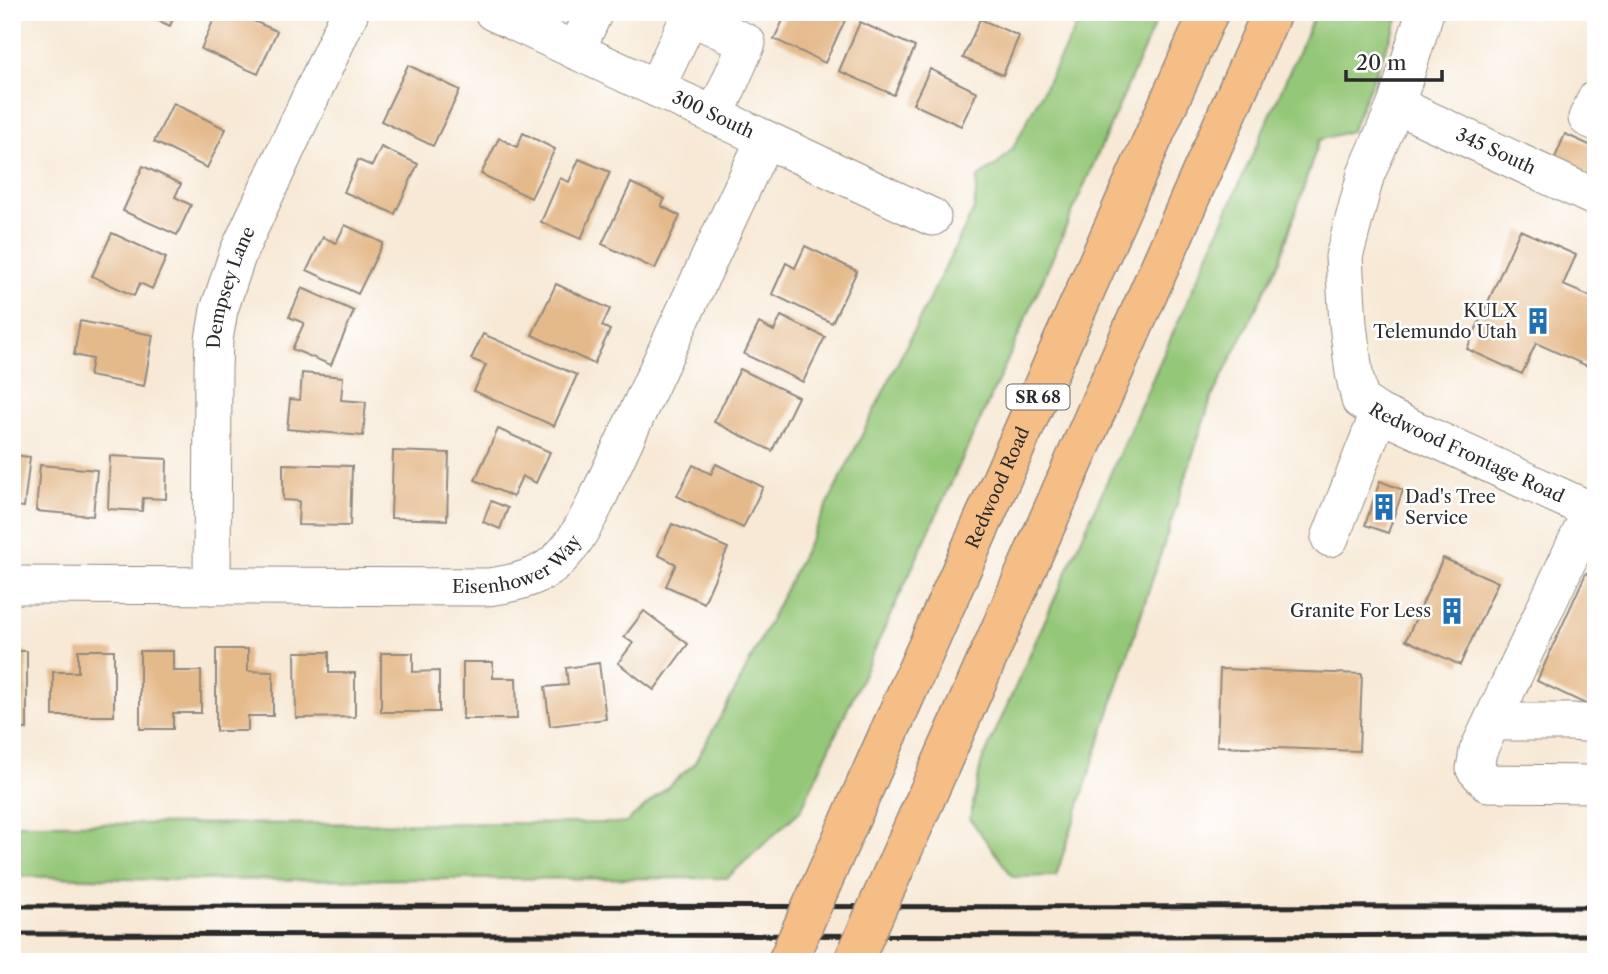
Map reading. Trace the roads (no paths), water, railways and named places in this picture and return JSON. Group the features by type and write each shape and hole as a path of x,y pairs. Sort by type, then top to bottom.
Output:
{"main road":[{"name":"Redwood Road","path":"787,962 1209,12"},
{"name":"SR 68","path":"853,962 1272,12"}],"street":[{"name":"Dempsey Lane","path":"212,586 213,369 219,310 238,253 350,12"},
{"name":"300 South","path":"493,12 932,217"},
{"path":"576,51 594,12"},
{"name":"Redwood Frontage Road","path":"1424,12 1396,105 1366,174 1344,257 1348,324 1360,400 1379,413 1593,512"},
{"path":"656,88 690,16 734,23 747,43 715,116"},
{"path":"1596,99 1587,118 1596,122"},
{"name":"345 South","path":"1396,105 1596,198"},
{"name":"Eisenhower Way","path":"12,585 488,587 527,579 545,571 561,558 574,541 595,505 765,139"},
{"path":"1330,538 1379,413"},
{"path":"1593,512 1478,751 1475,769 1488,783 1596,784"},
{"path":"1492,722 1596,724"}],"railway":[{"path":"12,906 1596,907"},
{"path":"12,934 1596,935"}],"place":[{"name":"KULX Telemundo Utah","path":"1538,321"},
{"name":"Dad's Tree Service","path":"1384,507"},
{"name":"Granite For Less","path":"1452,611"}]}
